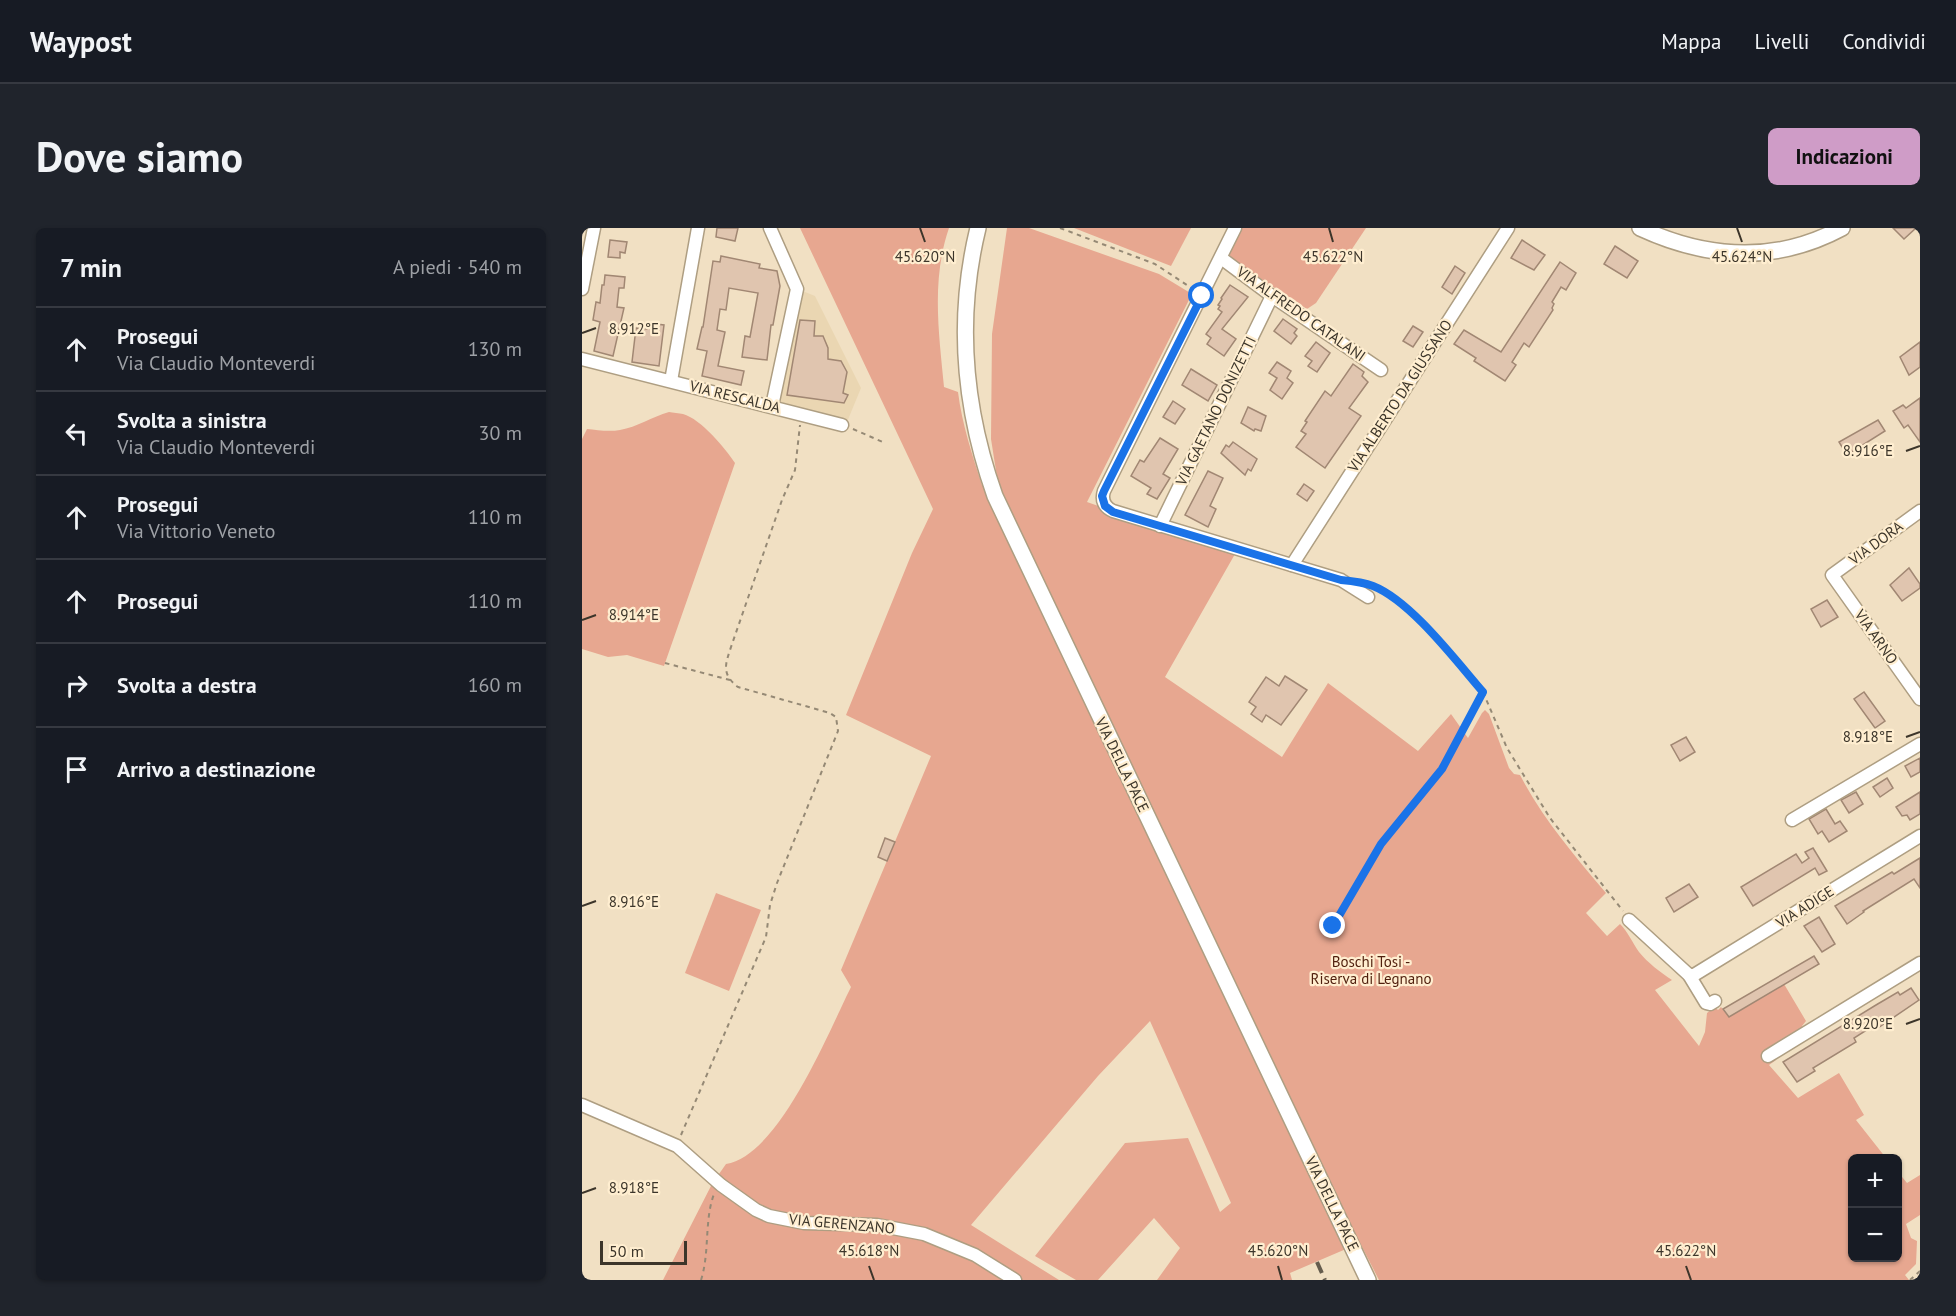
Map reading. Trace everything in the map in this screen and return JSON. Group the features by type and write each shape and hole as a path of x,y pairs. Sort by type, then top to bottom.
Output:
{"main road":[{"name":"VIA DELLA PACE","path":"978,228 966,296 966,366 977,440 995,496 1368,1280"},
{"path":"1640,228 1689,247 1739,254 1764,253 1789,248 1814,241 1842,228"}],"street":[{"path":"582,289 594,228"},
{"path":"671,381 698,228"},
{"path":"770,228 797,289 772,406"},
{"path":"1235,228 1102,496 1105,506 1113,512 1371,591"},
{"name":"VIA ALBERTO DA GIUSSANO","path":"1292,565 1508,228"},
{"name":"VIA ALFREDO CATALANI","path":"1221,258 1272,296 1381,370"},
{"name":"VIA GAETANO DONIZETTI","path":"1160,526 1272,296"},
{"name":"VIA RESCALDA","path":"582,359 842,425"},
{"name":"VIA DORA","path":"1832,575 1920,511"},
{"name":"VIA ARNO","path":"1832,575 1920,699"},
{"path":"1792,820 1920,744"},
{"name":"VIA ADIGE","path":"1689,975 1694,975 1920,836"},
{"path":"1629,920 1689,975 1706,1003 1710,1004 1715,1001"},
{"path":"1767,1056 1920,963"},
{"name":"VIA GERENZANO","path":"582,1105 677,1146 721,1185 756,1210 769,1216 804,1223 877,1225 924,1234 975,1255 1016,1280"}],"path":[{"path":"1060,228 1155,264 1202,296"},
{"path":"677,1146 766,937 770,905 777,883 838,731 836,717 830,713 738,687 730,680 725,664 775,519 795,470 801,413"},
{"path":"842,425 885,443"},
{"path":"1371,591 1389,594 1407,608 1483,692 1507,748 1550,818 1629,920"},
{"path":"665,663 730,680"},
{"path":"1333,926 1381,844 1442,769 1483,692"},
{"path":"701,1280 708,1241 708,1210 715,1191 721,1185"},
{"path":"1910,1280 1920,1271"}],"shaded area":[{"path":"800,290 815,296 861,388 847,422 777,401"}],"green space":[{"name":"Boschi Tosi - Riserva di Legnano","path":"800,228 949,228 943,248 938,287 944,387 958,392 965,427 982,485 997,477 991,439 992,334 1007,228 1029,228 1159,274 1192,294 1087,502 1235,554 1165,677 1282,757 1328,683 1418,751 1451,714 1468,738 1485,710 1489,714 1509,768 1514,774 1520,775 1549,822 1606,893 1586,913 1607,936 1620,924 1639,952 1672,980 1655,990 1699,1046 1705,1032 1707,1013 1715,1007 1718,1010 1721,1007 1729,1017 1784,984 1806,1021 1802,1026 1803,1029 1770,1050 1776,1060 1769,1065 1798,1098 1839,1073 1864,1115 1856,1120 1883,1154 1848,1154 1848,1262 1902,1262 1902,1177 1907,1183 1920,1175 1920,1215 1906,1224 1911,1238 1917,1241 1916,1264 1905,1275 1909,1280 1379,1280 1360,1243 1290,1273 1292,1280 1157,1280 1180,1248 1154,1218 1098,1280 1076,1280 1035,1256 1125,1143 1188,1138 1220,1212 1231,1203 1150,1021 1098,1076 971,1225 1059,1280 663,1280 712,1184 726,1164 746,1156 765,1139 783,1116 816,1060 851,987 841,970 931,756 846,715 912,553 933,509"},
{"path":"1074,228 1191,228 1171,266"},
{"path":"1238,228 1366,228 1316,303 1307,309 1229,258 1228,254"},
{"path":"669,412 690,417 705,428 735,463 664,666 627,655 608,657 582,649 582,439 587,429 620,430"},
{"path":"716,893 761,910 729,991 685,973"}],"building":[{"path":"717,228 738,228 735,241 716,237"},
{"path":"1893,228 1916,228 1904,239"},
{"path":"610,240 627,242 625,253 620,252 620,258 608,257"},
{"path":"1522,240 1545,255 1534,270 1511,258"},
{"path":"1615,246 1638,261 1627,278 1604,264"},
{"path":"721,256 760,264 759,268 777,271 780,286 773,325 771,325 767,360 742,357 745,336 750,337 758,293 729,288 726,310 720,309 717,330 725,332 718,366 744,371 741,385 702,376 707,351 697,349 703,327 713,261 720,262"},
{"path":"1560,262 1576,273 1566,290 1561,287 1552,302 1553,310 1529,347 1524,343 1512,362 1516,365 1505,381 1474,361 1476,358 1454,344 1464,330 1501,352"},
{"path":"1455,266 1465,273 1452,294 1442,287"},
{"path":"605,275 625,277 624,288 619,288 617,307 624,308 613,356 594,351 600,322 593,320 596,302 600,303"},
{"path":"1230,285 1248,297 1222,329 1236,339 1224,356 1207,344 1211,338 1206,334 1222,312 1218,309 1220,306 1218,305"},
{"path":"1283,319 1297,329 1294,333 1297,336 1291,344 1274,331"},
{"path":"800,320 815,321 814,336 823,336 828,348 828,359 841,361 847,372 843,393 848,395 844,403 787,395"},
{"path":"648,323 664,325 659,366 632,362 636,328 647,329"},
{"path":"1413,326 1423,332 1413,347 1403,341"},
{"path":"1316,342 1330,353 1317,372 1308,366 1312,361 1305,356"},
{"path":"1920,342 1920,367 1909,375 1900,357"},
{"path":"1277,362 1291,371 1287,378 1293,383 1282,399 1270,390 1277,378 1269,373"},
{"path":"1353,364 1364,372 1362,376 1368,382 1349,408 1361,416 1325,468 1296,447 1306,434 1301,431 1307,422 1305,421 1325,391 1331,396"},
{"path":"1191,369 1217,385 1208,401 1182,385"},
{"path":"1920,398 1920,442 1908,425 1904,428 1893,411 1903,405 1906,408"},
{"path":"1173,401 1185,409 1175,424 1163,417"},
{"path":"1248,407 1266,416 1261,431 1255,429 1254,431 1241,423"},
{"path":"1878,420 1885,431 1847,455 1839,442"},
{"path":"1160,438 1178,449 1163,474 1170,478 1157,499 1147,494 1151,488 1131,476 1140,460 1144,462"},
{"path":"1233,442 1257,459 1251,471 1248,469 1245,475 1221,453 1226,445 1229,447"},
{"path":"1208,471 1223,478 1210,506 1216,509 1208,527 1185,515"},
{"path":"1304,484 1314,491 1307,501 1297,494"},
{"path":"1909,568 1920,584 1920,588 1902,601 1890,585"},
{"path":"1827,600 1838,617 1821,627 1811,609"},
{"path":"1285,676 1307,690 1281,725 1266,715 1262,722 1251,714 1256,707 1249,702 1266,677 1279,686"},
{"path":"1864,692 1885,721 1875,728 1854,699"},
{"path":"1686,737 1695,752 1680,761 1671,745"},
{"path":"1920,758 1920,772 1911,777 1905,766"},
{"path":"1887,778 1893,788 1880,797 1873,787"},
{"path":"1856,792 1863,804 1849,813 1841,800"},
{"path":"1920,792 1920,814 1910,820 1907,815 1902,816 1896,807"},
{"path":"1826,809 1835,824 1840,821 1847,831 1829,842 1822,831 1818,834 1809,819"},
{"path":"885,838 895,842 887,861 878,857"},
{"path":"1813,848 1827,871 1819,875 1815,868 1753,906 1741,887 1796,854 1802,863 1809,858 1805,852"},
{"path":"1920,858 1920,888 1914,879 1863,911 1847,924 1835,906"},
{"path":"1689,884 1698,897 1674,912 1666,898"},
{"path":"1819,917 1835,944 1822,952 1804,926"},
{"path":"1814,956 1819,964 1729,1017 1723,1009"},
{"path":"1911,988 1919,1000 1878,1028 1876,1024 1854,1038 1856,1042 1813,1068 1815,1071 1797,1082 1783,1062 1898,992 1900,995"}],"railway":[{"path":"1317,1262 1325,1280"}],"route":[{"path":"1202,296 1104,491 1102,496 1105,506 1113,512 1341,580 1357,581 1373,586 1389,594 1407,608 1483,692 1442,769 1381,844 1333,926"}]}
